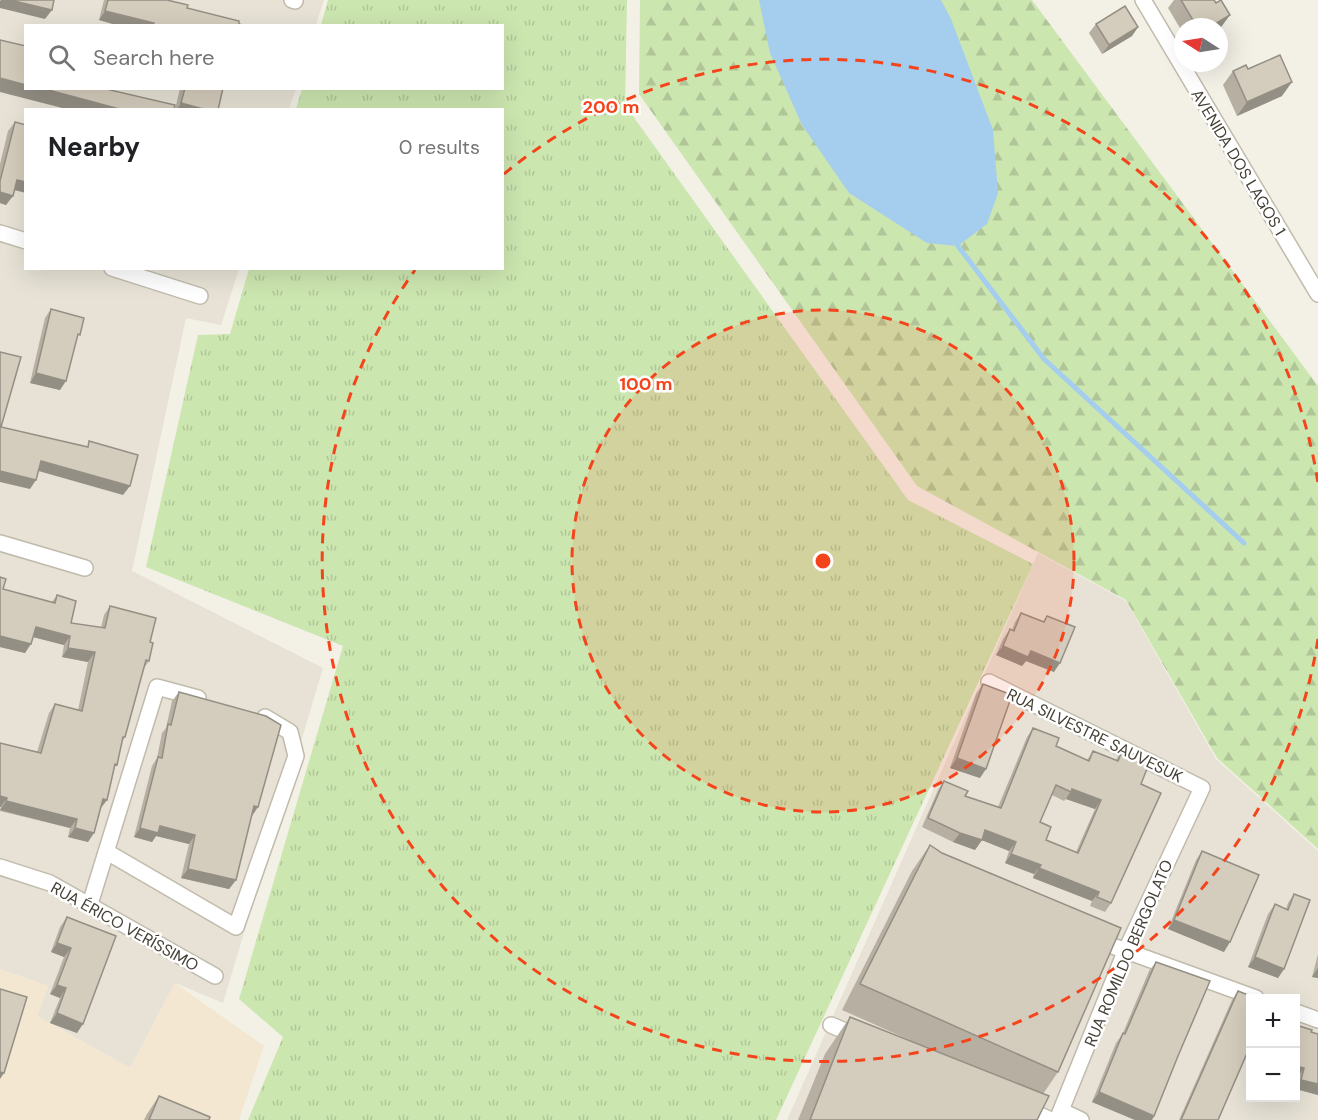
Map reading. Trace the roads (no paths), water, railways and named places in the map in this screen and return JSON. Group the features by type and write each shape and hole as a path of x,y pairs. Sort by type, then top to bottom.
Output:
{"street":[{"name":"AVENIDA DOS LAGOS 1","path":"1143,0 1318,294"},
{"path":"0,233 24,240"},
{"path":"118,270 200,296"},
{"path":"0,543 85,568"},
{"name":"RUA SILVESTRE SAUVESUK","path":"989,682 1202,788"},
{"path":"90,904 157,687 210,701"},
{"path":"107,852 236,927 296,756 290,732 263,716 253,713"},
{"name":"RUA ROMILDO BERGOLATO","path":"1057,1117 1125,952 1202,788"},
{"name":"RUA ÉRICO VERÍSSIMO","path":"0,867 50,883 215,976"},
{"path":"1081,934 1246,995"},
{"path":"1300,1013 1318,1020"},
{"path":"831,1025 873,1043"},
{"path":"1010,1102 1057,1117 1082,1120"}],"water":[{"path":"759,0 941,0 951,19 993,130 998,193 987,224 958,246 927,243 849,193 802,125 770,53"}],"waterway":[{"path":"958,246 1044,359 1244,543"}]}
